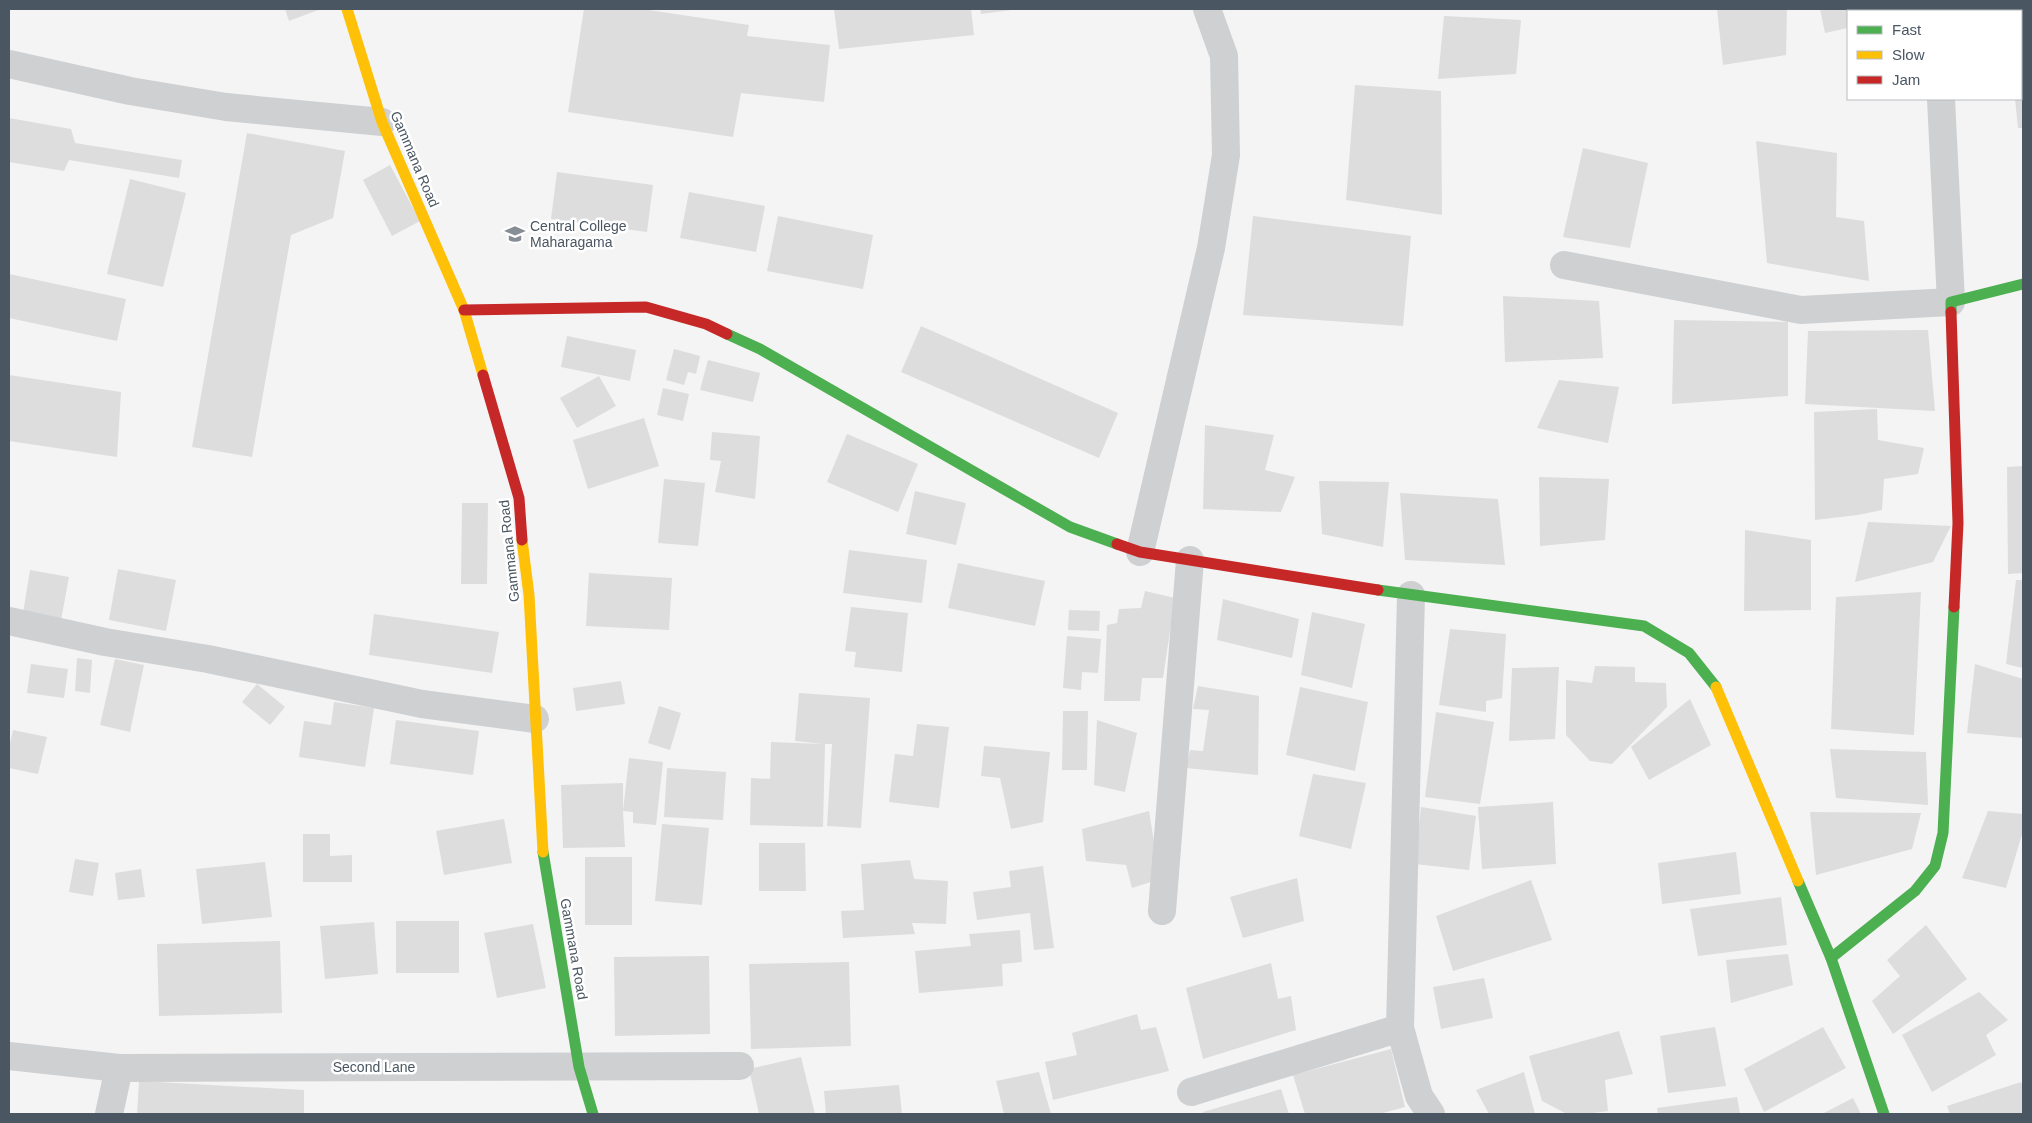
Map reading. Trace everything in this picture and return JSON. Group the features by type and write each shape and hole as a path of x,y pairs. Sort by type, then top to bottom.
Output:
{"street":[{"name":"Gammana Road","path":"346,9 382,122 464,310 520,498 522,545 529,595 544,864 579,1067 593,1114"},
{"path":"1140,552 1211,248 1226,155 1224,56 1207,9"},
{"path":"9,64 130,91 226,107 382,122"},
{"path":"1830,958 1915,891 1935,866 1943,833 1958,523 1951,302 1941,100"},
{"path":"1564,264 1801,310 1951,302 2023,284"},
{"path":"464,310 646,307 706,324 760,349 1070,527 1140,552 1411,595 1644,626 1689,653 1717,688 1830,958 1884,1114"},
{"path":"1162,910 1190,560"},
{"path":"1411,595 1400,1028 1419,1096 1431,1114"},
{"path":"9,620 106,642 208,659 422,704 536,719"},
{"path":"1191,1092 1400,1028"},
{"name":"Second Lane","path":"9,1056 119,1068 740,1066"},
{"path":"109,1114 119,1068"}],"building":[{"path":"285,9 321,9 289,21"},
{"path":"584,9 642,9 749,25 747,36 830,45 824,102 741,93 733,137 568,112"},
{"path":"834,9 971,9 974,35 839,49"},
{"path":"980,9 1011,9 1011,10 981,14"},
{"path":"1717,9 1787,9 1786,55 1723,65"},
{"path":"1820,9 1888,9 1847,10 1847,28 1825,33"},
{"path":"1444,16 1521,20 1516,74 1438,79"},
{"path":"2023,26 2023,128 2018,128 2015,100 2022,100"},
{"path":"1355,85 1441,91 1442,215 1346,200"},
{"path":"9,118 71,129 75,143 182,160 179,178 69,160 64,171 9,162"},
{"path":"247,133 345,151 333,218 291,235 252,457 192,447"},
{"path":"1756,141 1837,153 1836,217 1864,221 1869,281 1767,263"},
{"path":"1583,148 1648,163 1630,248 1563,237"},
{"path":"390,165 420,221 392,236 363,180"},
{"path":"557,172 653,185 647,232 551,219"},
{"path":"130,179 186,193 163,287 107,274"},
{"path":"689,192 765,206 756,252 680,238"},
{"path":"778,216 873,235 863,289 767,271"},
{"path":"1253,216 1411,236 1403,326 1243,315"},
{"path":"9,274 126,299 117,341 9,318"},
{"path":"1503,296 1599,301 1603,358 1505,362"},
{"path":"1674,320 1788,322 1788,396 1672,404"},
{"path":"921,326 1118,413 1099,458 901,372"},
{"path":"1928,330 1935,411 1805,404 1808,331"},
{"path":"567,336 636,350 630,381 561,367"},
{"path":"674,349 700,356 696,374 688,372 684,385 666,380"},
{"path":"708,360 760,373 753,402 700,390"},
{"path":"9,375 121,392 117,457 9,441"},
{"path":"599,376 616,406 577,428 560,398"},
{"path":"1559,380 1619,387 1608,443 1537,428"},
{"path":"663,388 689,394 683,421 657,415"},
{"path":"1877,409 1878,440 1924,448 1918,474 1884,479 1882,510 1815,520 1814,412"},
{"path":"644,418 659,466 588,489 573,440"},
{"path":"1205,425 1274,435 1265,470 1295,477 1281,512 1203,509"},
{"path":"712,432 760,436 755,499 715,492 721,461 710,460"},
{"path":"847,434 918,464 898,512 827,482"},
{"path":"2023,466 2023,573 2008,574 2007,467"},
{"path":"1539,477 1609,479 1605,540 1540,546"},
{"path":"664,479 705,483 698,546 658,543"},
{"path":"1319,481 1389,482 1383,547 1322,534"},
{"path":"915,491 966,503 956,545 906,534"},
{"path":"1400,493 1498,499 1505,565 1405,560"},
{"path":"462,503 488,503 487,584 461,584"},
{"path":"1868,522 1951,526 1933,562 1855,582"},
{"path":"1745,530 1811,540 1811,610 1744,611"},
{"path":"849,550 927,560 922,603 843,593"},
{"path":"958,563 1045,581 1035,626 948,608"},
{"path":"118,569 176,580 166,631 109,620"},
{"path":"30,570 69,577 61,620 23,613"},
{"path":"589,573 672,578 669,630 586,626"},
{"path":"2016,580 2023,580 2023,668 2006,664"},
{"path":"1145,591 1175,598 1163,678 1142,678 1140,701 1104,701 1107,625 1117,623 1119,609 1141,608"},
{"path":"1921,592 1914,735 1831,729 1836,597"},
{"path":"1223,599 1299,619 1292,658 1217,640"},
{"path":"851,607 908,613 902,672 854,667 856,652 845,651"},
{"path":"1069,610 1100,611 1099,631 1068,630"},
{"path":"1312,612 1365,624 1352,688 1301,675"},
{"path":"374,614 499,632 492,673 369,655"},
{"path":"1450,629 1506,634 1502,698 1486,701 1486,712 1439,705"},
{"path":"1067,636 1101,639 1098,673 1082,672 1081,690 1063,688"},
{"path":"77,658 92,660 90,693 75,691"},
{"path":"115,659 144,665 130,732 100,725"},
{"path":"31,664 68,669 64,698 27,693"},
{"path":"1975,664 2023,679 2023,738 1967,733"},
{"path":"1595,666 1635,667 1635,682 1666,683 1667,707 1612,764 1590,761 1566,735 1566,680 1592,683"},
{"path":"1559,667 1555,739 1509,741 1512,668"},
{"path":"621,681 625,704 576,711 573,688"},
{"path":"257,684 285,707 270,725 242,702"},
{"path":"1198,686 1259,696 1258,775 1186,768 1190,750 1203,751 1209,710 1193,709"},
{"path":"1300,687 1368,702 1355,771 1286,755"},
{"path":"799,693 870,698 861,828 827,826 832,744 825,744 823,827 750,825 751,778 770,779 771,742 823,744 795,741"},
{"path":"1690,699 1711,745 1649,780 1631,747"},
{"path":"334,702 374,708 365,767 299,757 304,721 331,725"},
{"path":"659,706 681,713 670,750 648,743"},
{"path":"1063,711 1088,711 1087,770 1062,770"},
{"path":"1436,712 1494,722 1480,804 1425,797"},
{"path":"396,720 479,731 473,775 390,764"},
{"path":"1097,720 1137,733 1125,792 1094,785"},
{"path":"917,724 949,727 939,808 889,802 895,754 913,756"},
{"path":"13,730 47,737 38,774 9,768 9,748"},
{"path":"984,746 1050,752 1043,822 1011,829 1000,778 981,776"},
{"path":"1830,749 1926,752 1928,805 1836,798"},
{"path":"629,758 663,762 656,825 633,823 633,812 623,811"},
{"path":"667,768 726,772 723,820 664,817"},
{"path":"1313,774 1366,783 1351,849 1299,836"},
{"path":"623,783 625,847 563,848 561,785"},
{"path":"1553,802 1556,864 1482,869 1478,807"},
{"path":"1421,807 1476,816 1469,870 1415,864"},
{"path":"1149,811 1160,879 1132,888 1126,865 1086,861 1082,829"},
{"path":"1988,811 2023,814 2023,831 2006,888 1962,878"},
{"path":"1810,812 1921,813 1912,849 1816,875"},
{"path":"504,819 512,863 444,875 436,831"},
{"path":"662,824 709,828 702,905 655,901"},
{"path":"303,834 330,834 330,856 352,855 352,882 303,882"},
{"path":"759,843 805,843 806,891 759,891"},
{"path":"1736,852 1741,894 1662,904 1658,863"},
{"path":"585,857 632,857 632,925 585,925"},
{"path":"75,859 99,863 93,896 69,892"},
{"path":"910,860 914,879 948,881 946,924 912,923 915,934 843,938 841,911 864,910 861,864"},
{"path":"265,862 272,917 202,924 196,869"},
{"path":"1043,866 1054,948 1034,950 1030,913 977,920 973,892 1011,887 1009,871"},
{"path":"141,869 145,897 118,900 115,873"},
{"path":"1297,878 1304,921 1243,938 1230,897"},
{"path":"1531,880 1552,940 1453,971 1436,916"},
{"path":"1781,897 1787,945 1698,956 1690,909"},
{"path":"396,921 459,921 459,973 396,973"},
{"path":"374,922 378,974 325,979 320,926"},
{"path":"533,924 546,988 497,998 484,933"},
{"path":"1926,925 1967,979 1893,1034 1872,1001 1900,976 1887,960"},
{"path":"1020,930 1022,962 1002,964 1003,986 919,993 915,951 971,946 969,934"},
{"path":"280,941 282,1013 159,1016 157,944"},
{"path":"1788,954 1793,985 1731,1003 1726,960"},
{"path":"709,956 710,1034 615,1036 614,957"},
{"path":"849,962 851,1046 751,1049 749,964"},
{"path":"1271,963 1278,999 1291,996 1296,1030 1203,1059 1186,988"},
{"path":"1484,978 1493,1018 1441,1029 1433,987"},
{"path":"1979,992 2008,1020 1986,1035 1996,1055 1932,1092 1902,1035"},
{"path":"1137,1014 1141,1030 1156,1027 1169,1071 1053,1100 1045,1062 1077,1055 1072,1033"},
{"path":"1715,1027 1726,1086 1668,1093 1660,1036"},
{"path":"1823,1027 1846,1068 1764,1112 1744,1069"},
{"path":"1619,1031 1633,1074 1605,1080 1608,1111 1567,1114 1542,1101 1529,1056"},
{"path":"1391,1049 1405,1107 1379,1114 1305,1114 1293,1075"},
{"path":"801,1057 815,1114 759,1114 749,1069"},
{"path":"1039,1072 1051,1114 1004,1114 996,1081"},
{"path":"1524,1072 1535,1114 1489,1114 1476,1090"},
{"path":"139,1081 304,1090 304,1114 137,1114"},
{"path":"2021,1082 2023,1087 2023,1114 1950,1114 1947,1106"},
{"path":"899,1085 902,1114 826,1114 824,1091"},
{"path":"1281,1089 1289,1114 1204,1114 1203,1112"},
{"path":"1737,1097 1740,1114 1658,1114 1657,1108"},
{"path":"1853,1098 1861,1114 1822,1114"}],"traffic: fast":[{"path":"1951,312 1951,302 2023,284"},
{"path":"727,334 760,349 1070,527 1117,544"},
{"path":"1378,590 1644,626 1689,653 1716,687"},
{"path":"1831,958 1915,891 1935,866 1943,833 1954,607"},
{"path":"543,852 579,1067 593,1114"},
{"path":"1798,881 1831,958 1884,1114"}],"traffic: slow":[{"path":"347,9 382,122 464,310 483,375"},
{"path":"522,540 529,595 543,852"},
{"path":"1716,687 1798,881"}],"traffic: jam":[{"path":"464,310 646,307 706,324 727,334"},
{"path":"1951,312 1958,523 1954,607"},
{"path":"483,375 519,498 522,540"},
{"path":"1117,544 1140,552 1378,590"}],"place":[{"name":"Central College Maharagama","path":"515,234"}]}
